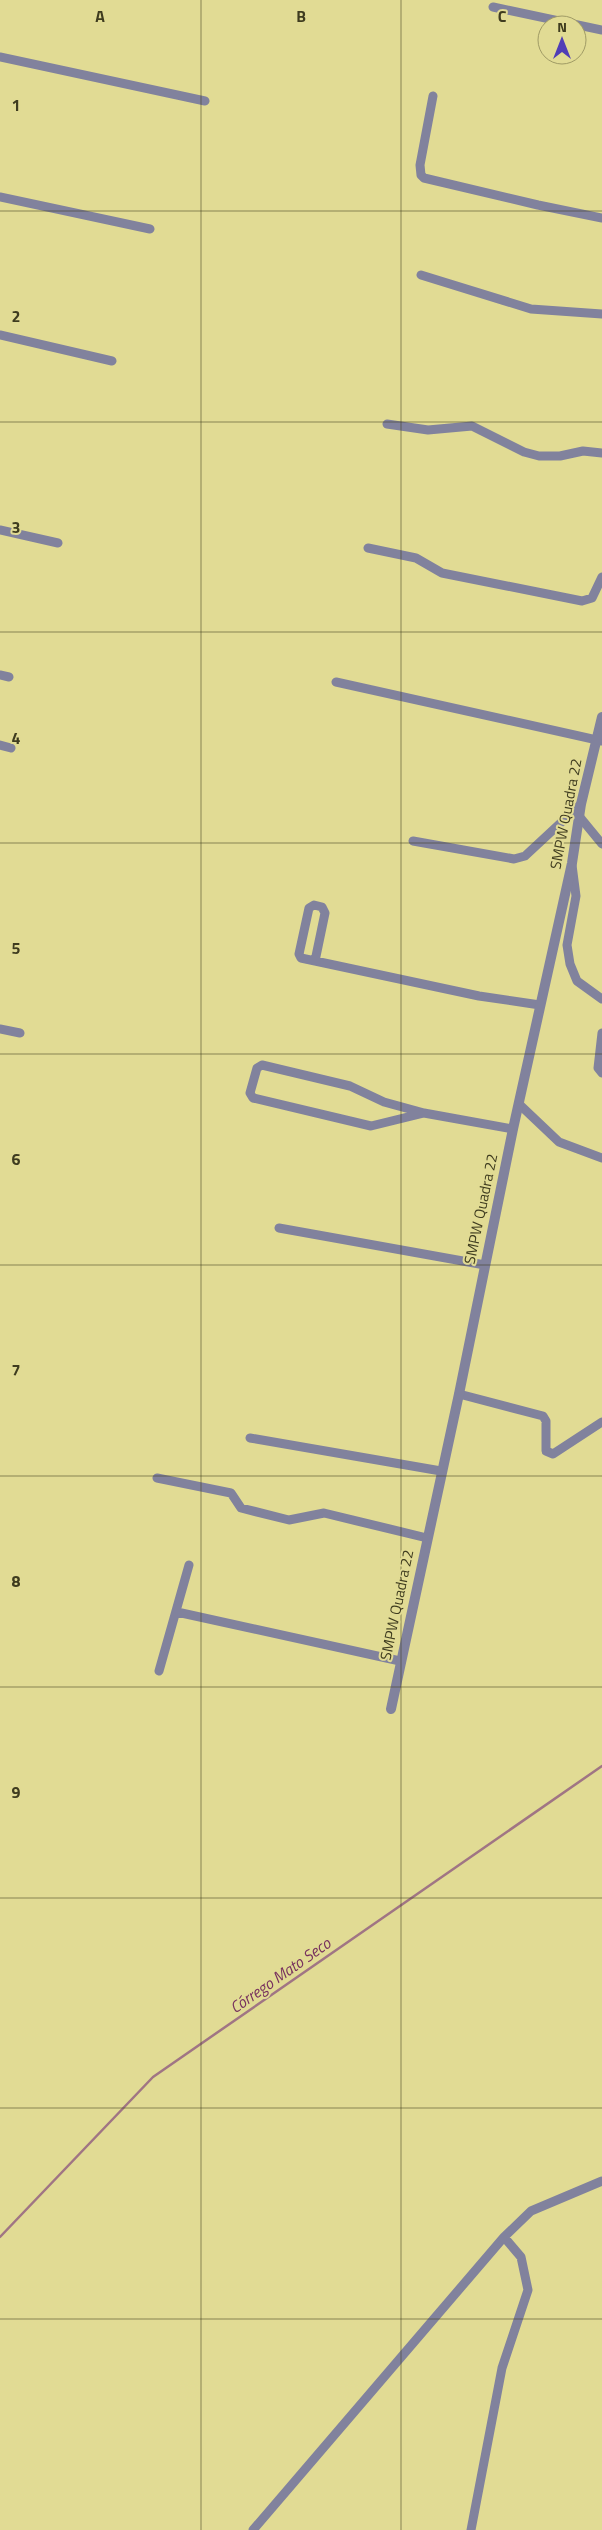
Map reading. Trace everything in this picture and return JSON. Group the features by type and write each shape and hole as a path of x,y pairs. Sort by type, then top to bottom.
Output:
{"street":[{"path":"493,7 602,30"},
{"path":"0,57 204,101"},
{"path":"433,96 420,165 421,175 432,180 602,218"},
{"path":"0,197 150,229"},
{"path":"421,275 531,309 602,314"},
{"path":"0,335 112,361"},
{"path":"387,424 428,430 472,426 524,452 539,456 560,456 583,451 602,453"},
{"path":"0,530 58,543"},
{"path":"368,548 416,558 442,573 582,601 592,598 602,577"},
{"path":"336,682 600,741"},
{"name":"SMPW Quadra 22","path":"391,1708 459,1394 513,1129 520,1105 572,863 581,804 600,741 602,717"},
{"path":"0,745 11,748"},
{"path":"413,841 514,859 525,856 581,804"},
{"path":"579,816 602,844"},
{"path":"572,863 576,896 567,945 570,964 577,981 602,1000"},
{"path":"315,961 325,913 322,907 314,905 309,908 299,954 301,958 315,961 479,996 540,1005"},
{"path":"301,944 318,946"},
{"path":"0,1029 20,1033"},
{"path":"602,1034 598,1068 602,1073"},
{"path":"424,1113 371,1126 253,1098 250,1093 257,1068 262,1065 350,1086 384,1102 424,1113 513,1129"},
{"path":"520,1105 558,1142 602,1158"},
{"path":"279,1228 485,1265"},
{"path":"459,1394 543,1416 546,1421 546,1451 550,1454 553,1454 602,1422"},
{"path":"250,1438 442,1470"},
{"path":"157,1478 231,1493 241,1508 289,1520 324,1513 427,1538"},
{"path":"159,1671 189,1565"},
{"path":"177,1612 400,1661"},
{"path":"253,2530 504,2237 531,2210 602,2181"},
{"path":"471,2530 502,2368 528,2290 521,2257 504,2237"}],"waterway":[{"name":"Córrego Mato Seco","path":"0,2237 153,2077 602,1766"}]}
